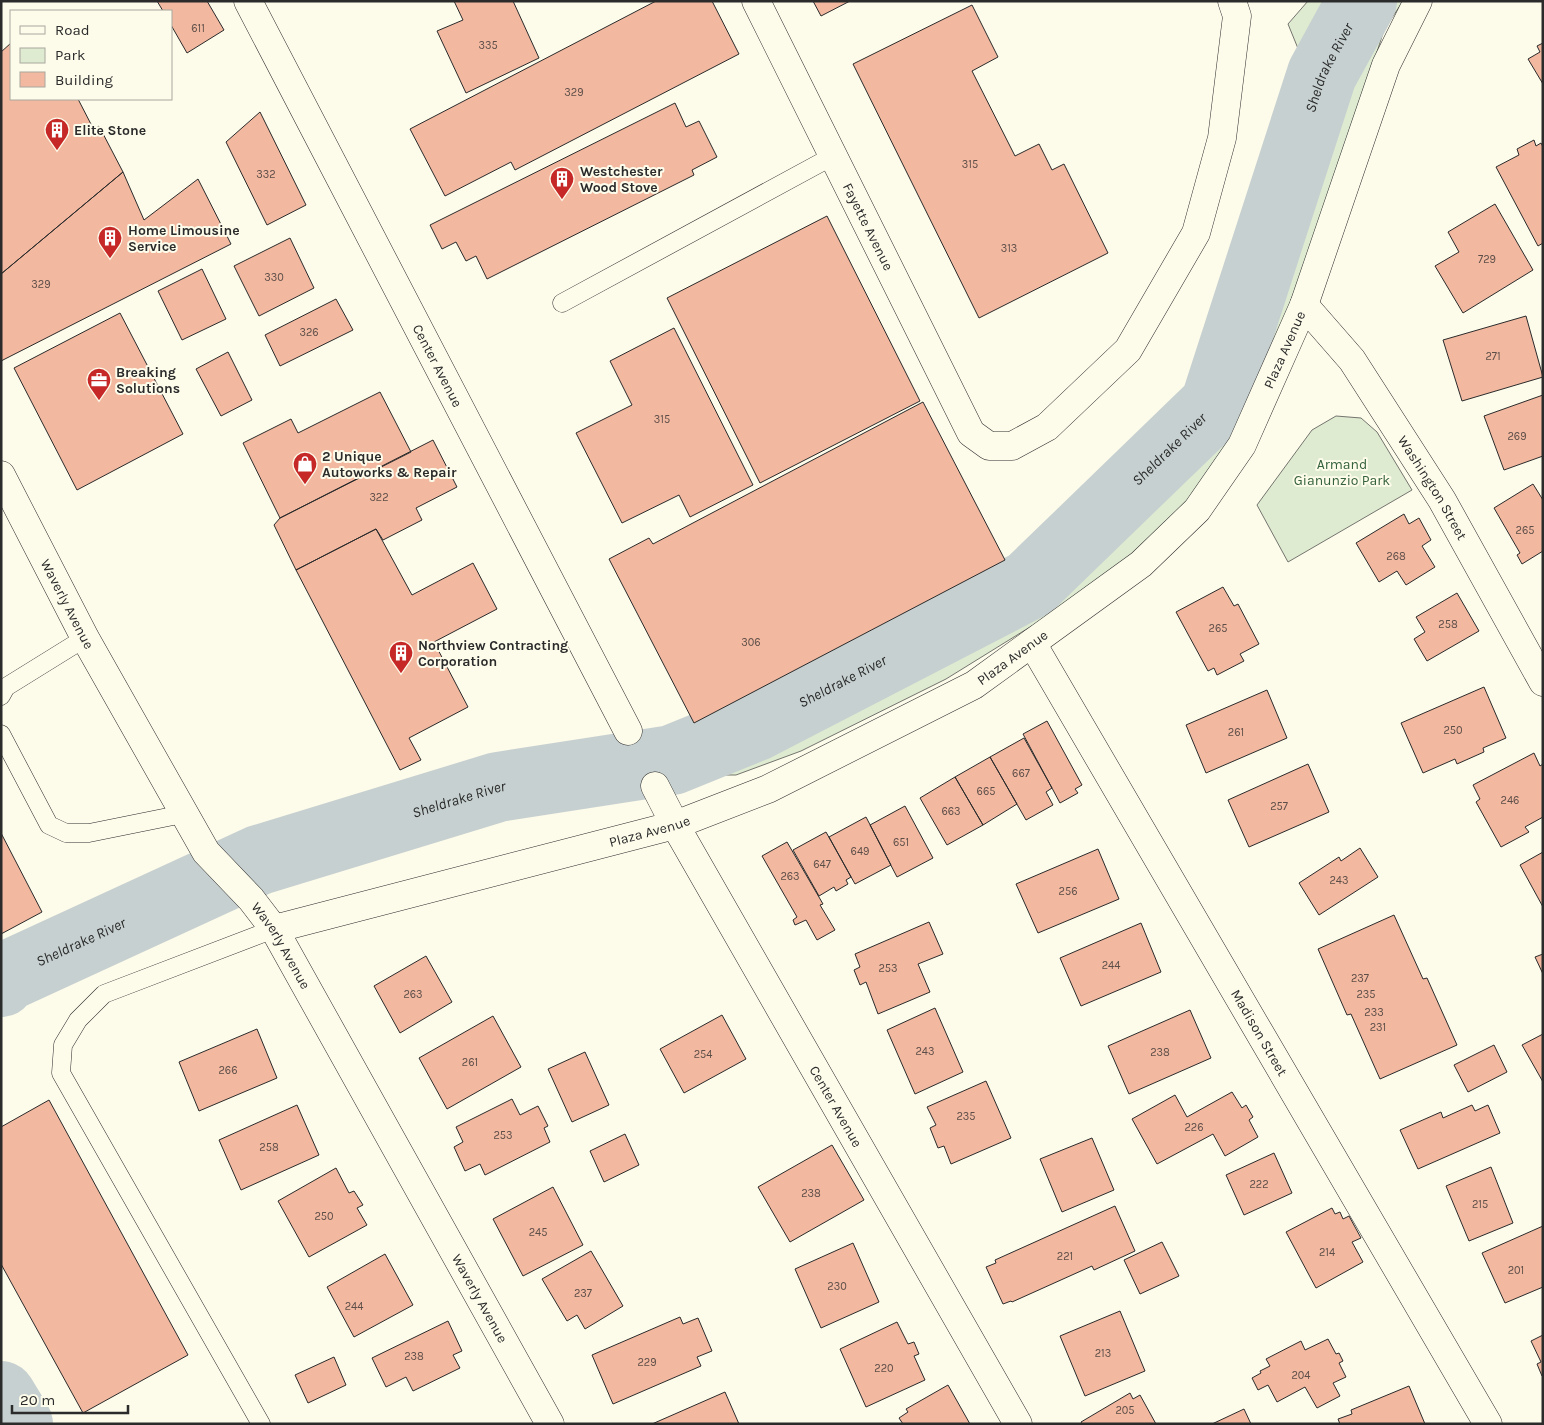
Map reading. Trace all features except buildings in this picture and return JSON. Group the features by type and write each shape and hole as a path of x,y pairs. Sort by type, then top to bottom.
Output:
{"street":[{"name":"Center Avenue","path":"248,1 628,731"},
{"name":"Fayette Avenue","path":"756,1 971,433 989,446 1012,446 1047,427 1128,350 1196,233 1222,138 1237,16 1232,1"},
{"name":"Plaza Avenue","path":"274,928 675,825 768,789 974,685 1141,564 1197,510 1242,445 1304,305 1386,66 1418,1"},
{"name":"Washington Street","path":"1304,305 1352,360 1442,500 1543,682"},
{"name":"Waverly Avenue","path":"1,476 85,638 183,814 206,852 251,900 274,928 550,1424"},
{"name":"Madison Street","path":"1032,642 1488,1424"},
{"name":"Center Avenue","path":"655,786 675,825 1018,1424"}],"lane":[{"path":"562,303 832,156"},
{"path":"1,696 6,688 85,638"},
{"path":"1,734 49,825 66,833 89,833 183,814"},
{"path":"261,1424 61,1073 63,1045 78,1020 104,994 274,928"}],"green space":[{"path":"1308,1 1403,1 1384,30 1292,318 1244,429 1185,509 1085,593 946,679 801,751 736,775 704,775 678,763 643,731 697,737 1015,575 1193,390 1214,337 1306,68 1288,24"},
{"name":"Armand Gianunzio Park","path":"1336,416 1361,418 1377,432 1412,490 1288,562 1257,505 1312,430"}],"waterway":[{"name":"Sheldrake River","path":"1,982 5,977 259,860 498,787 672,760 756,726 1030,584 1215,405 1322,74 1362,1"},
{"name":"Sheldrake River","path":"1,1396 18,1424"}],"place":[{"name":"Elite Stone","path":"57,151"},
{"name":"Westchester Wood Stove","path":"562,200"},
{"name":"Home Limousine Service","path":"110,259"},
{"name":"Breaking Solutions","path":"99,401"},
{"name":"2 Unique Autoworks & Repair","path":"305,485"},
{"name":"Northview Contracting Corporation","path":"401,674"}]}
